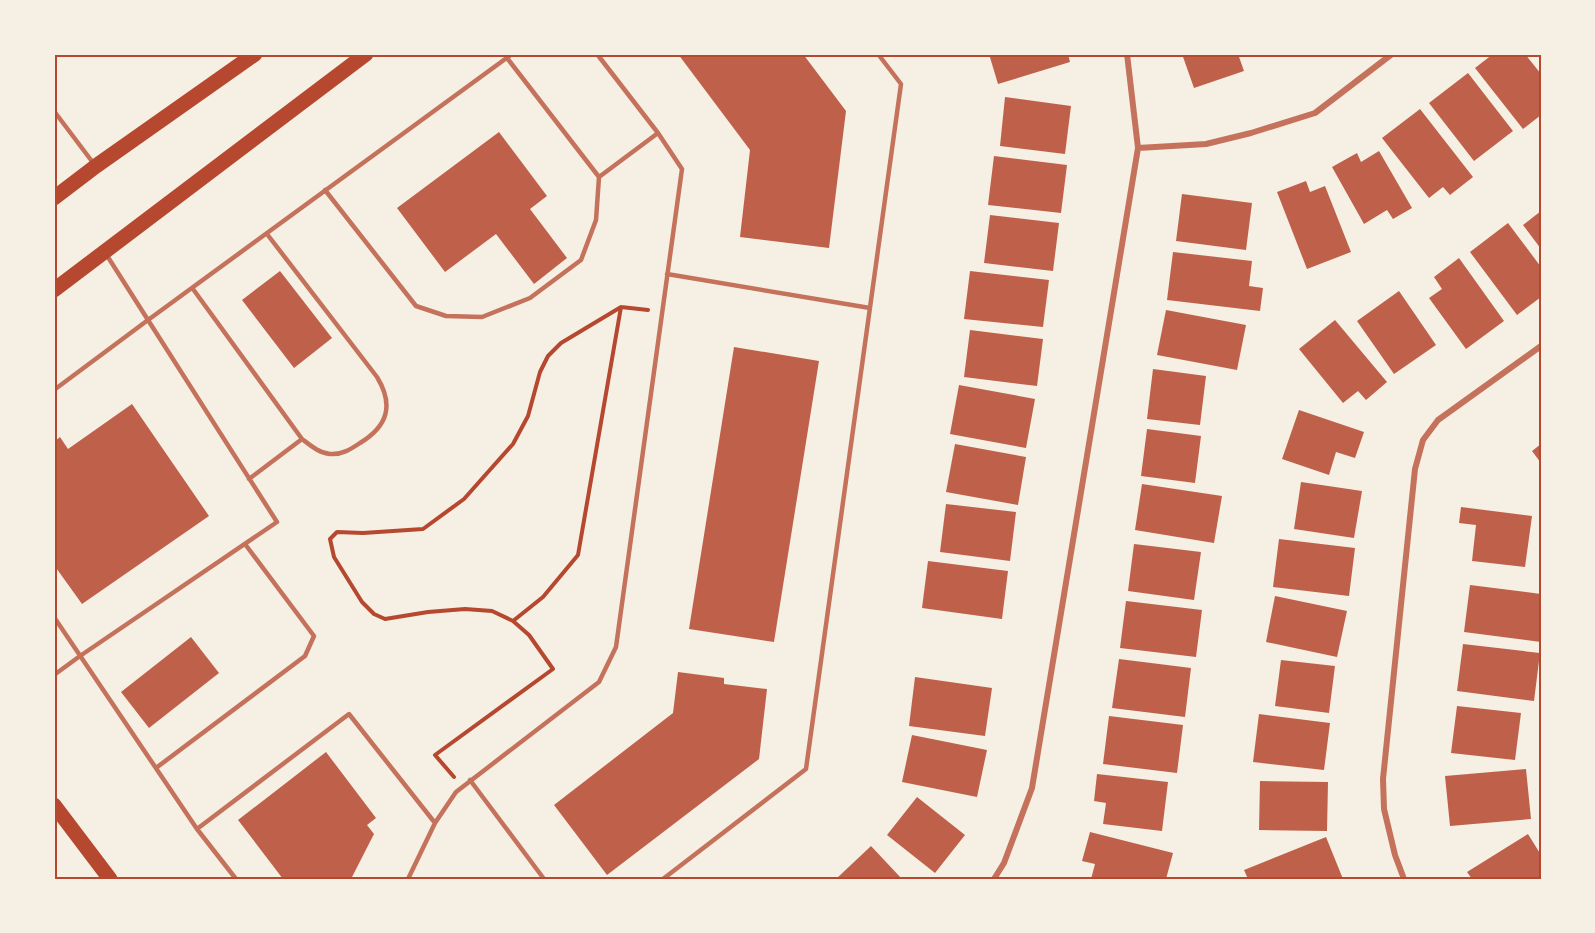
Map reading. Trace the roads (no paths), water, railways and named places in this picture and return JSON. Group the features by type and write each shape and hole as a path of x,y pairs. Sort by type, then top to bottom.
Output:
{"main road":[{"path":"54,198 255,54"},
{"path":"54,290 366,54"},
{"path":"54,805 110,879"}],"street":[{"path":"994,879 1004,863 1032,788 1138,148 1127,54"},
{"path":"1138,148 1206,144 1251,133 1316,112 1392,54"},
{"path":"1404,879 1395,855 1384,808 1383,779 1415,469 1423,441 1438,420 1541,346"}],"lane":[{"path":"54,390 512,54"},
{"path":"408,879 435,823 456,792 599,682 616,647 681,169 658,133 597,54"},
{"path":"663,879 806,769 901,84 878,54"},
{"path":"325,190 416,306 446,316 482,317 530,298 581,260 596,220 599,177 507,58"},
{"path":"54,111 96,166"},
{"path":"599,177 658,133"},
{"path":"193,289 302,439 329,454 350,450 364,441 375,432 386,416 386,395 377,377 267,234"},
{"path":"54,675 277,522 105,252"},
{"path":"667,274 870,308"},
{"path":"249,479 302,439"},
{"path":"156,768 305,656 314,636 245,544"},
{"path":"54,617 197,829 236,879"},
{"path":"197,829 349,714 435,823"},
{"path":"470,780 544,879"}]}
